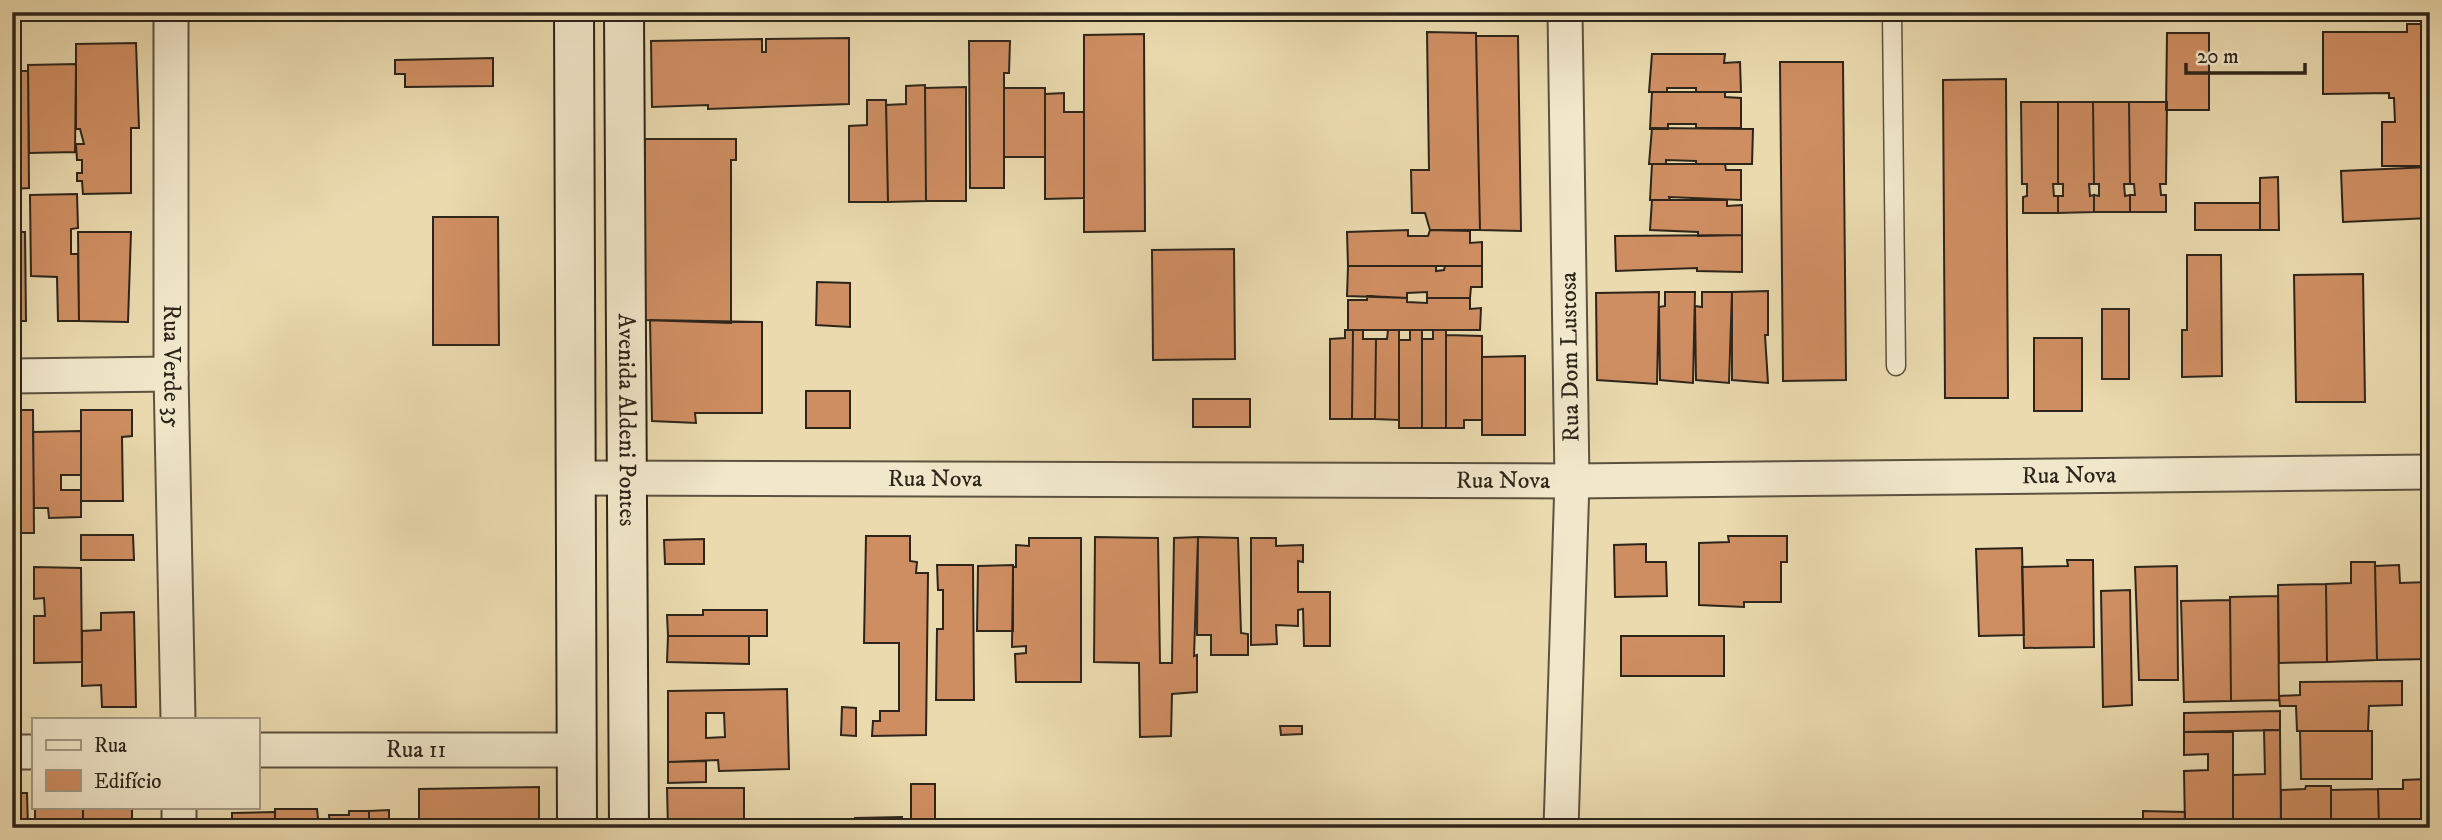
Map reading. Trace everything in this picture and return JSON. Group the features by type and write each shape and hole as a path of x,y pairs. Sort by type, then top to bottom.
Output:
{"main road":[{"path":"574,12 577,828"},
{"name":"Avenida Aldeni Pontes","path":"624,12 629,828"}],"street":[{"name":"Rua Verde 35","path":"171,12 171,374 178,718"},
{"name":"Rua Dom Lustosa","path":"1561,828 1572,481 1565,12"},
{"path":"12,376 171,374"},
{"name":"Rua Nova","path":"575,478 1572,481 2430,472"},
{"name":"Rua 11","path":"259,750 576,750"},
{"path":"12,752 32,752"},
{"path":"179,808 179,828"}],"lane":[{"path":"1892,12 1896,366"}],"building":[{"path":"2407,24 2430,24 2430,166 2382,166 2382,122 2395,122 2394,98 2389,98 2389,93 2323,94 2323,32 2407,32"},
{"path":"1427,32 1476,33 1480,230 1430,230 1425,213 1412,213 1411,170 1429,170"},
{"path":"2167,33 2209,33 2209,110 2166,110"},
{"path":"1144,34 1145,231 1084,232 1084,35"},
{"path":"1476,36 1518,36 1521,231 1480,230"},
{"path":"849,38 849,104 708,109 708,105 652,107 651,41 762,39 762,52 766,52 766,39"},
{"path":"969,41 1010,41 1009,73 1004,73 1004,188 970,188"},
{"path":"136,43 139,128 131,128 131,193 83,194 82,181 77,181 77,173 82,173 82,160 77,160 76,144 84,144 80,129 76,129 76,44"},
{"path":"1652,54 1725,54 1724,63 1740,62 1741,92 1696,92 1696,88 1667,88 1667,92 1649,92"},
{"path":"493,58 493,86 405,87 405,74 395,74 395,60"},
{"path":"1780,62 1843,62 1846,380 1783,381"},
{"path":"76,64 75,152 29,153 28,65"},
{"path":"12,71 28,71 29,188 12,189"},
{"path":"2006,79 2008,398 1945,398 1943,80"},
{"path":"925,85 926,201 888,202 886,105 906,104 906,86"},
{"path":"966,87 966,201 926,201 925,88"},
{"path":"1004,88 1045,88 1045,157 1004,157"},
{"path":"1652,92 1725,92 1725,97 1741,98 1741,128 1696,128 1696,124 1668,124 1668,129 1650,129"},
{"path":"1064,93 1064,112 1084,112 1084,198 1045,199 1045,94"},
{"path":"867,100 886,100 888,202 849,202 849,126 867,125"},
{"path":"2021,102 2058,102 2058,184 2053,184 2054,196 2058,196 2058,213 2023,213 2023,197 2027,196 2027,184 2022,184"},
{"path":"2058,102 2093,102 2094,184 2089,184 2090,196 2094,195 2094,212 2058,213 2058,196 2063,196 2063,184 2058,184"},
{"path":"2093,102 2129,102 2130,184 2124,184 2125,196 2130,195 2130,212 2094,212 2094,195 2099,196 2099,184 2094,184"},
{"path":"2129,102 2167,102 2166,184 2160,184 2161,195 2166,195 2166,212 2130,212 2130,195 2135,195 2134,184 2130,184"},
{"path":"1652,128 1753,129 1752,164 1696,164 1696,161 1666,160 1666,164 1649,164"},
{"path":"645,139 736,139 736,160 731,160 731,323 644,320"},
{"path":"1652,164 1725,164 1726,170 1741,170 1741,200 1669,197 1670,200 1650,200"},
{"path":"2430,167 2430,218 2343,222 2341,171"},
{"path":"2278,177 2279,230 2260,230 2260,178"},
{"path":"77,194 78,228 71,229 71,254 78,254 79,321 58,321 57,277 31,276 30,195"},
{"path":"1652,200 1727,200 1727,206 1742,205 1742,235 1698,236 1698,232 1650,230"},
{"path":"2195,203 2260,203 2260,230 2195,230"},
{"path":"433,217 498,217 499,345 433,345"},
{"path":"1408,230 1408,236 1428,236 1430,230 1470,231 1470,243 1482,242 1482,266 1348,266 1347,232"},
{"path":"12,232 25,232 26,321 12,321"},
{"path":"78,232 131,232 128,322 79,321"},
{"path":"1742,235 1742,272 1697,271 1697,268 1616,271 1615,236"},
{"path":"1234,249 1235,359 1153,360 1152,250"},
{"path":"2187,255 2221,255 2222,376 2182,377 2182,330 2187,330"},
{"path":"1348,266 1436,266 1436,271 1444,270 1445,266 1482,266 1482,287 1471,287 1470,298 1427,298 1427,292 1407,293 1407,298 1347,296"},
{"path":"2363,274 2365,402 2296,402 2294,275"},
{"path":"817,282 850,283 850,327 816,325"},
{"path":"1768,291 1768,335 1765,335 1768,383 1732,380 1732,292"},
{"path":"1659,292 1657,384 1597,380 1596,293"},
{"path":"1665,292 1695,292 1693,383 1660,380 1659,307 1665,306"},
{"path":"1702,292 1732,292 1729,383 1696,380 1695,306 1702,307"},
{"path":"1367,296 1407,298 1407,302 1427,303 1427,298 1470,298 1470,309 1481,308 1480,330 1348,330 1348,300 1367,300"},
{"path":"2102,309 2129,309 2129,379 2102,379"},
{"path":"650,320 762,322 762,413 695,413 696,423 652,421"},
{"path":"1345,330 1353,330 1352,419 1330,419 1330,339 1345,338"},
{"path":"1353,330 1363,330 1363,339 1376,339 1375,419 1352,419"},
{"path":"1388,330 1399,330 1399,420 1375,419 1376,339 1387,339"},
{"path":"1410,330 1422,330 1422,428 1399,428 1399,340 1410,340"},
{"path":"1433,330 1446,330 1446,428 1422,428 1422,339 1433,339"},
{"path":"1446,335 1482,336 1482,420 1464,420 1464,428 1446,428"},
{"path":"2034,338 2082,338 2082,411 2034,411"},
{"path":"1525,356 1525,435 1482,435 1482,357"},
{"path":"806,391 850,391 850,428 806,428"},
{"path":"1193,399 1250,399 1250,427 1193,427"},
{"path":"12,410 33,410 34,533 12,533"},
{"path":"81,410 132,410 132,436 122,437 123,501 81,501"},
{"path":"81,431 81,475 61,475 61,490 81,490 81,517 49,518 48,508 34,508 33,432"},
{"path":"81,535 133,535 134,560 81,560"},
{"path":"866,536 910,536 910,561 917,562 916,573 928,573 926,735 872,736 873,721 880,721 880,711 899,711 899,643 864,643"},
{"path":"1728,536 1787,536 1787,562 1781,562 1781,602 1744,602 1744,607 1699,605 1699,543 1729,542"},
{"path":"1095,537 1158,538 1160,663 1172,663 1174,538 1198,537 1194,656 1197,655 1197,692 1172,694 1171,736 1140,737 1139,663 1094,662"},
{"path":"1198,537 1238,538 1241,633 1248,634 1248,655 1211,655 1211,635 1197,635"},
{"path":"1029,538 1081,538 1081,682 1016,682 1015,654 1026,653 1026,646 1012,647 1013,567 1016,567 1016,545 1029,546"},
{"path":"1251,538 1276,538 1276,546 1303,545 1303,562 1298,561 1298,592 1330,592 1330,646 1304,646 1303,609 1298,610 1298,626 1276,625 1277,644 1251,645"},
{"path":"704,539 704,564 665,564 664,540"},
{"path":"1646,544 1646,562 1666,562 1667,596 1615,597 1614,545"},
{"path":"2022,548 2024,635 1979,636 1976,549"},
{"path":"2067,560 2093,560 2094,647 2024,648 2022,567 2068,566"},
{"path":"2351,562 2375,562 2377,660 2327,662 2326,584 2351,583"},
{"path":"937,565 973,565 974,700 936,700 937,629 943,629 943,590 938,590"},
{"path":"1013,565 1013,631 977,631 978,566"},
{"path":"2399,565 2400,583 2428,582 2429,659 2377,660 2375,566"},
{"path":"2177,566 2178,680 2139,680 2135,567"},
{"path":"34,567 81,568 82,662 34,663 34,616 45,616 44,598 34,599"},
{"path":"2326,584 2327,662 2279,663 2278,585"},
{"path":"2130,590 2132,705 2103,707 2101,591"},
{"path":"2278,596 2279,700 2231,701 2230,597"},
{"path":"2230,600 2231,701 2184,702 2181,601"},
{"path":"703,610 767,610 767,636 668,636 667,615 703,615"},
{"path":"134,612 136,707 102,707 101,685 82,686 82,631 101,630 101,613"},
{"path":"668,636 749,636 749,664 667,662"},
{"path":"1621,636 1724,636 1724,676 1621,676"},
{"path":"2402,681 2402,705 2369,706 2368,731 2297,731 2296,706 2280,706 2279,696 2300,695 2300,682"},
{"path":"787,689 789,769 719,771 718,760 668,762 668,691","holes":["706,713 724,713 725,737 706,738"]},
{"path":"842,707 856,708 856,736 841,735"},
{"path":"2280,711 2280,730 2184,732 2184,713"},
{"path":"1280,726 1302,726 1302,734 1281,735"},
{"path":"2264,730 2280,730 2281,828 2233,828 2233,775 2265,774"},
{"path":"2233,731 2233,828 2185,828 2184,771 2208,770 2208,754 2184,755 2184,732"},
{"path":"2300,731 2372,731 2372,779 2301,779"},
{"path":"706,761 706,782 668,783 668,762"},
{"path":"2428,779 2429,828 2379,828 2378,789 2403,789 2403,780"},
{"path":"911,784 935,784 935,828 911,828"},
{"path":"2306,786 2331,786 2331,828 2281,828 2281,790 2305,789"},
{"path":"539,787 539,828 419,828 419,789"},
{"path":"667,788 744,788 744,828 668,828"},
{"path":"2378,789 2379,828 2331,828 2331,790"},
{"path":"12,793 27,793 28,828 12,828"},
{"path":"35,808 83,808 83,828 35,826"},
{"path":"83,808 132,808 132,828 83,828"},
{"path":"275,809 317,809 319,828 275,828"},
{"path":"389,810 389,821 413,820 413,828 369,828 369,811"},
{"path":"349,811 369,811 369,828 330,828 329,815 349,815"},
{"path":"2143,811 2185,812 2185,828 2143,828"},
{"path":"275,812 275,828 232,828 232,813"},
{"path":"902,817 902,828 855,828 855,818"}]}
